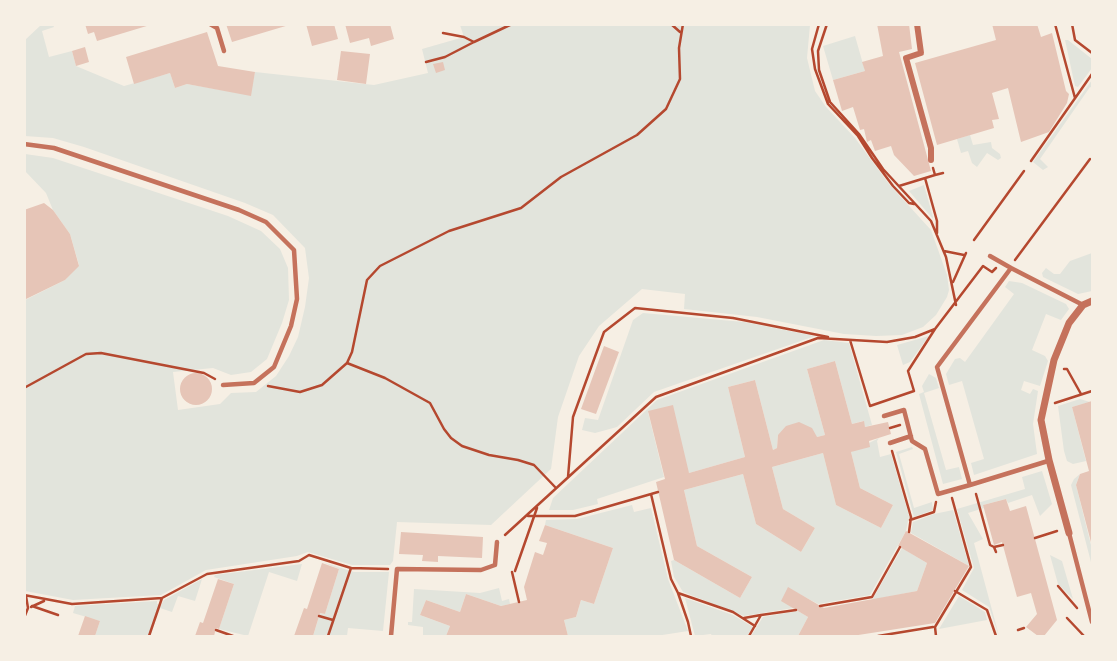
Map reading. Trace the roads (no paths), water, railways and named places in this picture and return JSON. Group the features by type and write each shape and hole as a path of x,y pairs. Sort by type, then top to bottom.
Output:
{"street":[{"path":"917,24 921,53 906,58 935,159"},
{"path":"1069,533 1041,420 1054,360 1069,323 1083,305 1093,301"}],"lane":[{"path":"210,24 216,28 224,51"},
{"path":"24,144 54,148 239,210 266,222 294,250 297,299 291,326 274,367 254,383 223,385"},
{"path":"990,256 1083,305"},
{"path":"972,484 937,367 1011,268"},
{"path":"884,416 904,410 912,441 925,449 938,494 1049,460"},
{"path":"890,443 911,436"},
{"path":"1069,533 1093,622"},
{"path":"391,636 397,569 481,570 495,565 497,542"}]}
